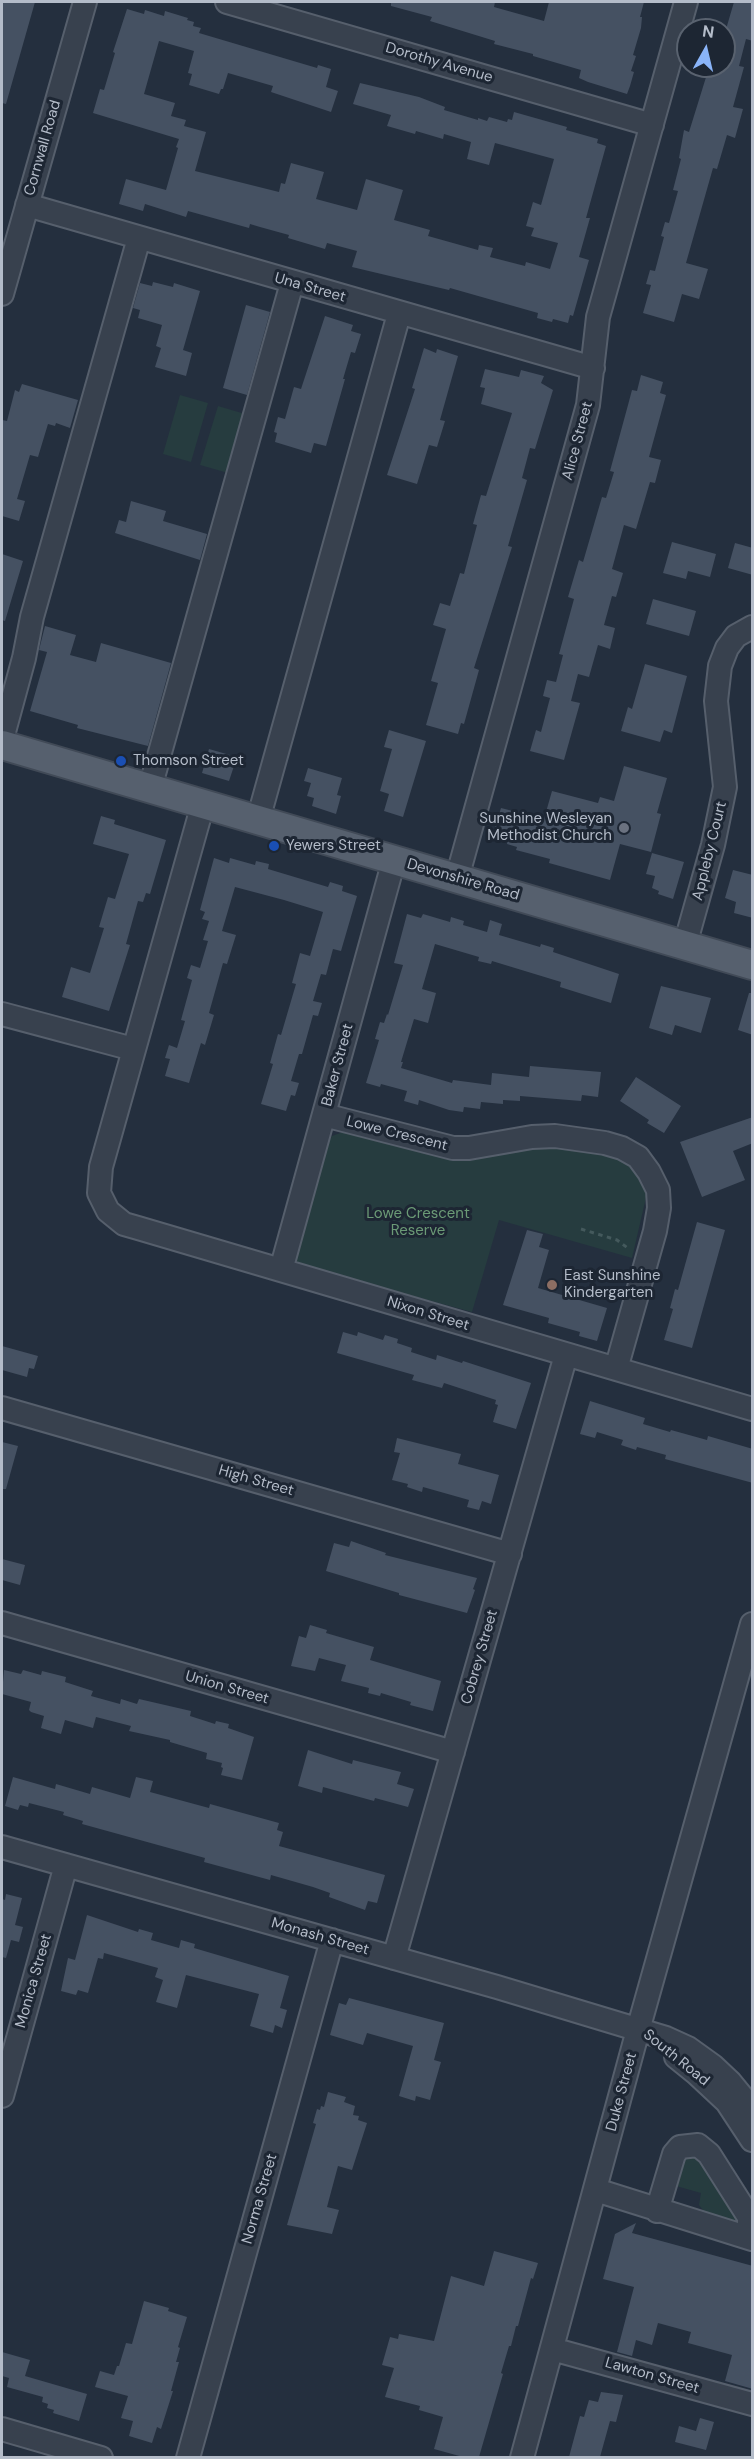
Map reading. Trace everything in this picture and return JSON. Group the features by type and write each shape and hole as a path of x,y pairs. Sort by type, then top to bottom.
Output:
{"main road":[{"name":"Devonshire Road","path":"2,745 753,965"}],"street":[{"name":"Cornwall Road","path":"3,285 85,2"},
{"name":"Dorothy Avenue","path":"227,2 652,125"},
{"name":"Alice Street","path":"457,878 588,405 598,317 686,2"},
{"name":"Una Street","path":"27,205 593,368"},
{"path":"2,739 24,658 32,617 139,238"},
{"path":"150,788 292,283"},
{"path":"258,820 399,314"},
{"name":"Appleby Court","path":"685,945 713,845 725,787 716,701 720,666 727,648 736,636 753,627"},
{"path":"2,1014 133,1049 202,804"},
{"name":"Baker Street","path":"281,1270 394,860"},
{"name":"Nixon Street","path":"133,1049 99,1181 99,1193 108,1211 124,1224 753,1408"},
{"name":"Lowe Crescent","path":"324,1115 453,1148 469,1148 532,1137 555,1136 584,1138 622,1148 638,1157 658,1190 657,1220 616,1369"},
{"name":"Cobrey Street","path":"394,1958 566,1355"},
{"name":"High Street","path":"2,1408 510,1554"},
{"name":"Union Street","path":"2,1623 453,1752"},
{"name":"Duke Street","path":"522,2457 638,2030 753,1624"},
{"name":"Monash Street","path":"2,1846 638,2030"},
{"name":"Monica Street","path":"2,2096 66,1865"},
{"name":"Norma Street","path":"188,2457 332,1940"},
{"name":"South Road","path":"638,2030 666,2038 688,2048 730,2082 753,2109"},
{"name":"South Road","path":"638,2030 711,2086 727,2102 753,2140"},
{"path":"596,2190 634,2201 657,2211 748,2237 749,2217 709,2154 698,2145 680,2147 674,2154 657,2211"},
{"name":"Lawton Street","path":"552,2349 753,2404"},
{"path":"2,2429 101,2457"}],"path":[{"path":"581,1229 617,1240 646,1266"}],"green space":[{"path":"180,395 208,403 191,462 163,454"},
{"path":"218,406 245,414 228,473 200,465"},
{"name":"Lowe Crescent Reserve","path":"346,1131 602,1152 633,1165 648,1189 632,1258 499,1220 472,1312 302,1266 296,1263 295,1257 326,1145 332,1136"},
{"path":"695,2151 741,2216 739,2226 706,2214 699,2205 701,2193 669,2184 674,2164"}],"building":[{"path":"2,2 35,2 6,104 2,103"},
{"path":"391,2 495,2 494,7 544,21 549,2 644,2 640,17 642,17 641,28 633,55 636,56 631,71 634,72 630,86 627,94 588,82 579,78 581,70 494,44 495,41 430,21 432,17 391,6"},
{"path":"734,2 753,2 753,41 746,39 739,66 744,67 733,107 743,109 735,138 727,135 717,169 713,168 686,263 708,269 699,299 682,294 674,322 643,313 651,285 646,284 650,270 655,271 664,237 661,236 665,222 669,223 678,191 673,190 681,159 679,158 684,130 689,132 706,78 736,78 736,18 729,18"},
{"path":"127,9 144,14 145,10 164,16 165,11 188,18 187,20 194,22 193,26 201,28 199,33 317,68 318,65 331,69 326,87 338,91 331,112 271,92 273,86 228,73 219,94 189,85 192,74 188,73 194,51 159,41 144,94 175,103 171,116 186,120 184,126 206,132 195,171 279,192 281,183 285,184 291,163 324,172 316,199 357,210 366,179 403,190 394,220 430,230 428,236 478,250 479,245 493,248 490,257 525,266 526,262 550,269 558,243 531,236 534,228 526,226 533,202 541,205 554,159 495,143 489,165 467,159 471,142 444,134 443,139 387,126 391,115 353,104 360,83 419,97 445,107 444,110 478,120 478,118 487,121 489,117 507,122 508,119 512,120 514,112 567,127 566,130 598,139 597,143 606,146 586,218 590,218 579,257 589,260 573,316 570,315 568,323 553,319 552,322 537,318 538,313 450,288 449,290 352,267 357,251 327,243 325,249 288,238 289,235 250,224 249,228 188,211 186,217 145,204 143,211 119,204 126,179 166,190 179,139 93,113 100,89 104,90"},
{"path":"153,282 173,287 174,283 200,291 183,350 192,353 186,376 155,367 161,348 156,346 162,325 138,318 140,310 133,308 140,283 152,286"},
{"path":"246,305 270,312 247,395 223,388"},
{"path":"325,316 353,325 351,331 361,334 355,353 351,352 326,446 314,443 311,453 275,442 277,433 274,432 278,417 285,419 294,387 301,389"},
{"path":"424,348 436,353 437,349 458,356 440,420 445,421 437,447 429,445 417,484 387,475 415,389 412,388"},
{"path":"485,369 519,377 521,370 544,376 541,383 553,390 535,449 530,448 522,478 527,480 508,546 512,547 474,668 479,670 464,724 461,723 458,734 426,725 438,683 431,681 446,629 433,625 440,603 450,606 460,573 464,574 477,525 473,524 481,495 486,496 512,413 481,404 485,388 480,387"},
{"path":"641,375 663,382 660,393 666,395 649,457 661,460 655,483 650,482 636,529 624,525 612,569 623,573 616,597 612,596 604,625 615,628 610,649 598,645 589,677 578,674 571,701 580,703 564,760 530,751 536,730 541,732 550,698 543,696 547,680 556,682 563,655 559,654 574,599 568,597 579,560 583,562 602,497 606,498 614,472 610,471 632,390 637,391"},
{"path":"22,384 78,400 70,428 56,423 55,426 48,424 38,457 30,455 17,499 25,501 19,521 2,516 2,420 7,421 15,390 19,392"},
{"path":"131,501 166,511 163,521 207,534 200,560 115,533 119,520 126,522"},
{"path":"672,542 716,554 710,577 688,571 686,579 663,573"},
{"path":"735,543 753,548 753,575 728,568"},
{"path":"2,554 23,561 5,621 2,620"},
{"path":"653,599 696,611 689,636 646,624"},
{"path":"45,626 76,635 70,655 96,662 101,643 171,663 148,746 77,728 78,725 30,711 47,652 39,650"},
{"path":"645,664 687,676 672,733 664,730 660,742 621,731 628,707 632,709"},
{"path":"389,730 426,741 403,817 384,811 389,794 380,791 392,749 384,747"},
{"path":"209,749 237,757 229,781 202,773"},
{"path":"624,766 667,778 657,813 661,814 651,852 620,844 610,880 549,863 550,859 516,850 517,847 507,844 508,838 493,834 501,808 544,819 552,791 598,803 600,797 614,801"},
{"path":"308,768 342,778 337,795 341,796 336,814 312,806 314,798 307,796 311,783 304,781"},
{"path":"101,816 115,820 114,824 166,840 150,894 146,893 143,902 138,901 126,944 130,945 109,1011 62,997 71,967 90,973 104,928 99,927 108,897 115,899 129,854 93,844"},
{"path":"652,853 684,862 673,899 658,894 659,891 652,888 655,876 646,874"},
{"path":"214,858 229,863 230,858 255,865 256,861 269,864 268,869 328,887 330,882 343,886 342,891 357,896 341,951 333,949 326,975 321,974 313,1001 322,1003 318,1016 313,1015 302,1054 299,1054 291,1081 299,1083 295,1096 291,1095 286,1111 261,1104 273,1064 270,1063 278,1034 281,1035 296,984 292,983 300,953 310,956 323,912 284,900 235,887 222,931 236,935 227,964 223,963 209,1013 214,1015 205,1045 201,1043 189,1083 165,1076 170,1059 165,1058 169,1045 177,1048 185,1021 181,1020 192,980 187,978 191,965 200,968 208,941 203,940 209,921 202,919 205,912 200,910"},
{"path":"733,870 753,875 753,918 734,913 736,902 725,898"},
{"path":"407,914 421,918 423,914 450,922 451,917 464,921 463,925 487,932 490,920 502,924 499,935 540,947 541,944 554,948 553,952 619,974 611,1003 560,987 561,982 492,961 491,964 478,961 479,957 435,944 422,989 436,993 428,1023 414,1019 401,1068 452,1083 453,1080 491,1085 492,1073 529,1077 530,1066 601,1072 598,1097 582,1095 581,1101 520,1096 520,1101 503,1100 503,1104 481,1102 480,1109 464,1107 463,1112 419,1100 418,1105 404,1101 407,1091 381,1084 380,1087 366,1083 379,1040 375,1039 380,1022 384,1023 388,1015 403,965 394,963"},
{"path":"661,986 711,998 701,1033 675,1025 672,1035 649,1028"},
{"path":"749,993 753,993 753,1035 738,1030"},
{"path":"636,1077 681,1106 664,1133 647,1123 649,1120 620,1101"},
{"path":"753,1117 753,1143 733,1151 745,1180 702,1197 680,1142"},
{"path":"697,1222 725,1230 692,1348 664,1340 673,1309 670,1308 675,1289 678,1290"},
{"path":"527,1230 543,1234 539,1247 549,1250 538,1288 607,1308 597,1341 579,1336 580,1332 548,1323 549,1318 503,1305"},
{"path":"343,1332 357,1336 358,1332 383,1340 385,1335 398,1339 397,1343 412,1348 411,1352 436,1360 437,1355 462,1363 463,1361 531,1383 516,1429 493,1422 498,1405 495,1404 496,1400 444,1383 442,1388 412,1380 414,1375 337,1353"},
{"path":"2,1346 38,1356 34,1369 29,1368 27,1377 2,1370"},
{"path":"590,1401 645,1418 643,1424 670,1432 671,1430 707,1440 708,1436 753,1449 753,1483 665,1459 666,1455 637,1447 636,1450 621,1445 623,1440 597,1432 595,1438 580,1434"},
{"path":"397,1438 461,1454 458,1464 499,1475 491,1504 482,1501 479,1510 467,1507 469,1500 423,1487 422,1492 407,1487 408,1484 392,1480 400,1453 394,1452"},
{"path":"2,1442 18,1446 6,1489 2,1489"},
{"path":"351,1541 386,1553 385,1555 477,1578 467,1613 399,1595 399,1593 326,1571 334,1543 349,1547"},
{"path":"2,1559 25,1565 20,1585 2,1580"},
{"path":"310,1625 327,1630 326,1633 374,1647 370,1660 441,1681 433,1711 410,1705 411,1702 381,1693 380,1696 368,1693 369,1688 341,1681 346,1665 319,1658 315,1671 291,1666 299,1636 306,1638"},
{"path":"4,1670 21,1674 23,1670 41,1675 42,1671 66,1677 65,1682 93,1691 91,1696 120,1704 121,1699 137,1704 139,1699 191,1711 190,1716 215,1724 216,1721 229,1724 228,1728 254,1737 242,1780 221,1775 222,1763 206,1759 207,1753 170,1742 170,1740 129,1731 131,1726 96,1717 93,1728 65,1720 61,1734 41,1728 44,1716 29,1710 31,1702 2,1694"},
{"path":"308,1750 352,1764 353,1760 401,1772 397,1784 414,1789 408,1807 375,1798 374,1801 323,1787 322,1793 298,1786"},
{"path":"13,1777 55,1789 56,1784 90,1794 92,1787 130,1798 136,1777 153,1781 150,1792 209,1808 210,1804 279,1823 277,1830 283,1832 279,1846 385,1875 377,1903 368,1901 365,1910 329,1897 330,1893 313,1887 271,1875 270,1880 204,1862 205,1858 82,1824 83,1821 63,1815 64,1812 29,1803 28,1807 20,1805 18,1810 5,1806"},
{"path":"6,1894 22,1898 15,1925 23,1927 19,1942 11,1940 6,1958 2,1957 2,1899 5,1900"},
{"path":"87,1915 138,1932 139,1929 153,1933 151,1940 179,1948 181,1940 195,1944 194,1948 289,1976 280,2008 287,2010 282,2028 275,2025 273,2033 250,2026 259,1994 186,1975 177,2008 156,2002 163,1980 155,1977 158,1968 104,1953 103,1959 98,1958 88,1993 78,1990 76,1995 61,1991 68,1958 75,1960"},
{"path":"349,1998 444,2023 434,2060 441,2062 430,2100 416,2096 415,2101 399,2096 413,2046 367,2033 363,2045 330,2035 339,2003 346,2005"},
{"path":"328,2092 346,2097 344,2102 355,2106 353,2115 359,2116 358,2120 367,2123 352,2170 338,2166 327,2207 339,2210 332,2234 287,2225 316,2124 313,2123 317,2109 324,2107"},
{"path":"636,2223 632,2233 753,2266 753,2389 725,2381 732,2355 688,2343 691,2332 658,2323 652,2345 636,2340 632,2356 617,2352 634,2287 603,2279 615,2234"},
{"path":"494,2251 538,2263 533,2279 531,2278 518,2326 516,2326 511,2346 509,2346 479,2457 463,2457 434,2449 443,2417 419,2410 420,2406 385,2397 394,2368 382,2365 390,2337 398,2339 399,2334 434,2341 451,2276 484,2286"},
{"path":"144,2301 169,2308 168,2311 187,2317 178,2347 180,2348 176,2362 179,2362 171,2391 173,2391 161,2429 157,2427 152,2443 129,2436 133,2421 121,2418 128,2396 95,2387 100,2371 114,2375 126,2343 132,2344"},
{"path":"2,2352 30,2360 25,2376 87,2394 79,2421 53,2413 54,2410 47,2408 48,2404 42,2402 43,2397 7,2387 9,2378 2,2376"},
{"path":"601,2392 623,2395 616,2422 610,2421 600,2457 569,2457 580,2416 584,2417 589,2400 598,2402"},
{"path":"700,2418 714,2422 706,2450 675,2442 679,2426 696,2431"}],"place":[{"name":"Thomson Street","path":"121,761"},
{"name":"Sunshine Wesleyan Methodist Church","path":"624,828"},
{"name":"Yewers Street","path":"274,846"},
{"name":"East Sunshine Kindergarten","path":"552,1285"}]}
